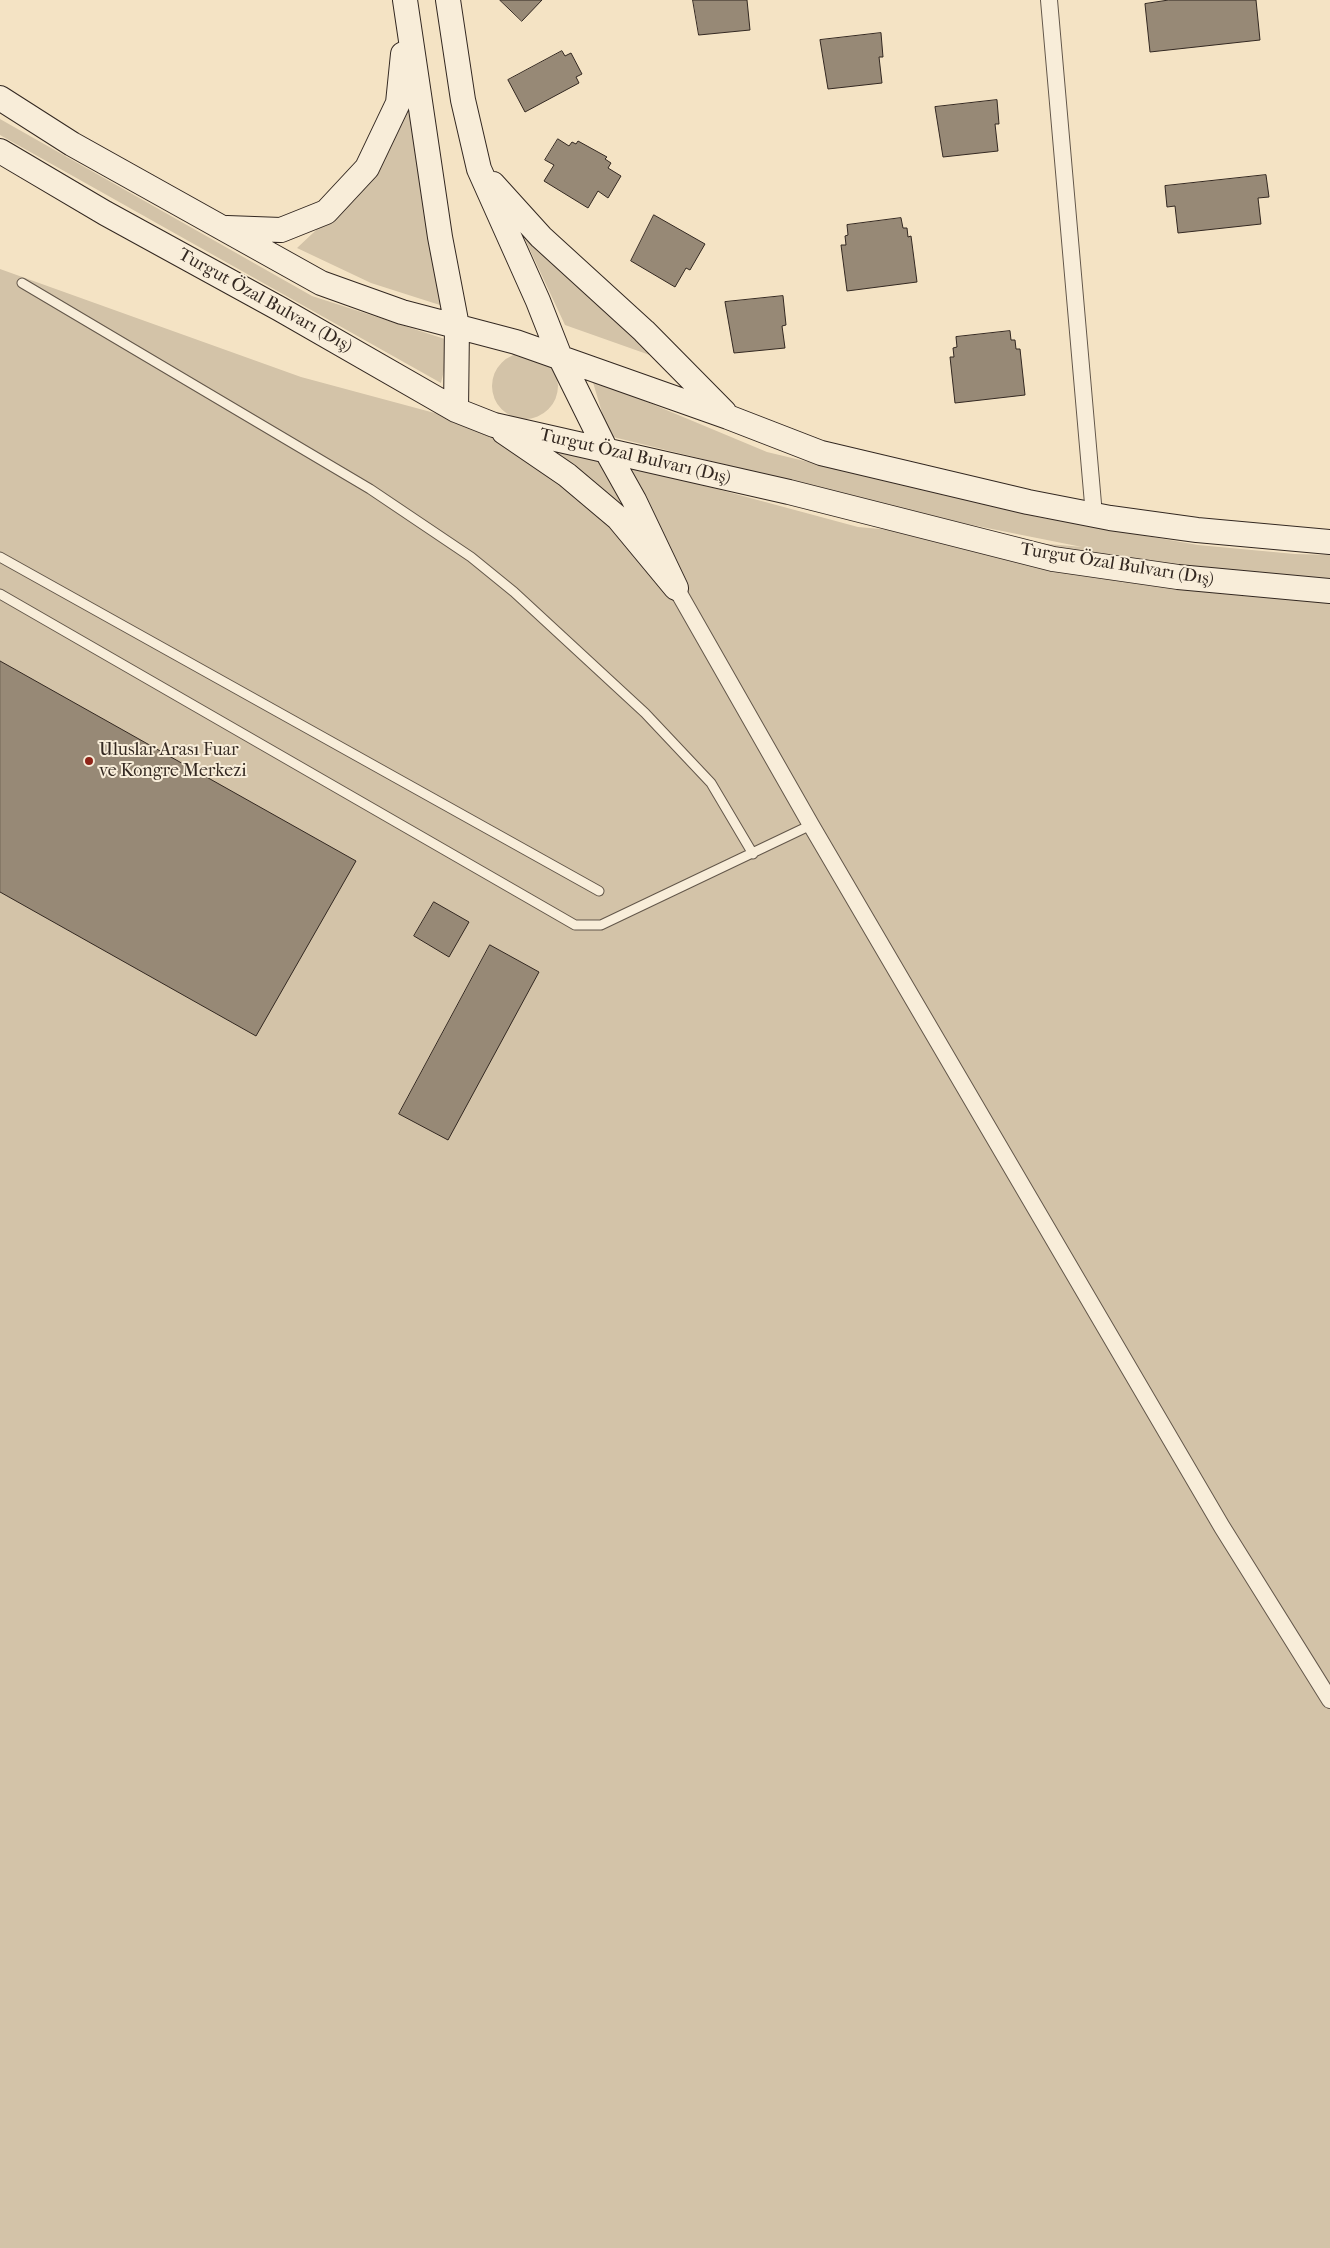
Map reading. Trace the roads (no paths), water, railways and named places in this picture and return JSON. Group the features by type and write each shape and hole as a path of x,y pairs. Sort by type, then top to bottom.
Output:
{"main road":[{"path":"448,0 463,100 480,169 538,301 560,357 606,450 634,500 676,588"},
{"path":"222,228 281,230 326,212 368,168 398,104 406,11"},
{"path":"406,11 440,238 457,326 456,410"},
{"path":"0,98 72,144 321,283 402,312 516,342 728,417 821,453 1028,502 1094,515 1197,530 1330,542"},
{"name":"Turgut Özal Bulvarı (Dış)","path":"0,151 105,212 280,308 456,410 494,424 789,492 1053,559 1178,577 1330,591"},
{"path":"480,169 541,237 644,331 728,417"},
{"path":"494,424 567,475 618,518 676,588"}],"street":[{"path":"1049,0 1094,515"},
{"path":"676,588 811,824 1222,1527 1330,1700"}],"lane":[{"path":"22,283 362,484 471,557 514,592 645,712 711,784 752,854"},
{"path":"0,557 599,891"},
{"path":"0,594 575,925 602,925 811,824"}],"place":[{"name":"Uluslar Arası Fuar ve Kongre Merkezi","path":"89,761"}]}
